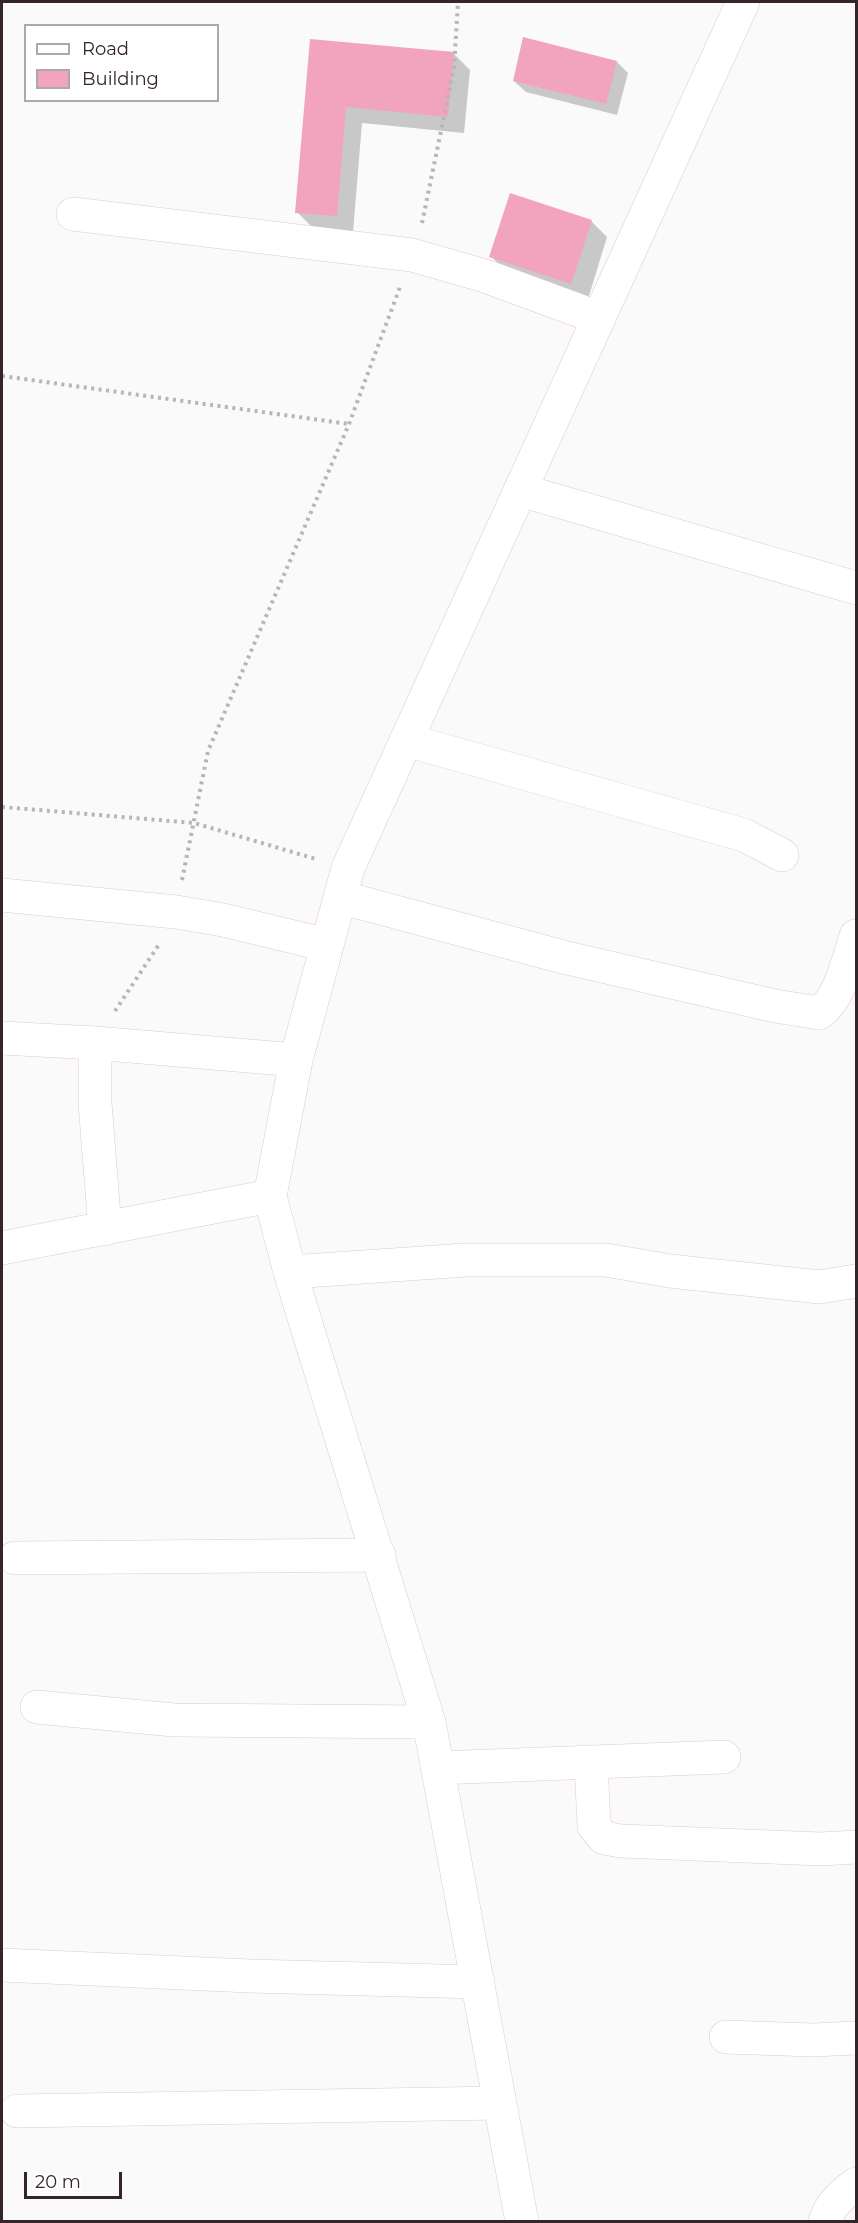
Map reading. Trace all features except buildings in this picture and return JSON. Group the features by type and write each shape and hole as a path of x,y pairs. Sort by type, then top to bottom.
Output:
{"street":[{"path":"522,2222 429,1722 290,1272 270,1196 296,1060 344,883 406,740 743,2"},
{"path":"73,214 412,255 485,276 599,318"},
{"path":"520,489 856,588"},
{"path":"406,740 744,836 782,855"},
{"path":"344,883 562,957 763,1003 819,1013 828,1007 834,997 856,936"},
{"path":"2,896 177,912 223,920 327,945"},
{"path":"2,1038 96,1043 296,1060"},
{"path":"96,1043 95,1102 105,1229"},
{"path":"2,1248 270,1196"},
{"path":"290,1272 466,1260 606,1260 669,1271 820,1287 856,1297"},
{"path":"820,1287 856,1281"},
{"path":"15,1558 379,1555"},
{"path":"38,1707 174,1720 429,1722"},
{"path":"438,1768 724,1757"},
{"path":"591,1762 594,1826 604,1838 621,1841 809,1848 856,1847"},
{"path":"2,1965 250,1976 478,1982"},
{"path":"726,2037 813,2040 856,2038"},
{"path":"17,2111 500,2103"},
{"path":"825,2222 826,2215 843,2193 856,2184"}],"path":[{"path":"96,1043 135,979 174,923 208,751 349,424 419,236 454,68 459,2"},
{"path":"2,376 349,424"},
{"path":"2,807 194,823 344,883"}]}
